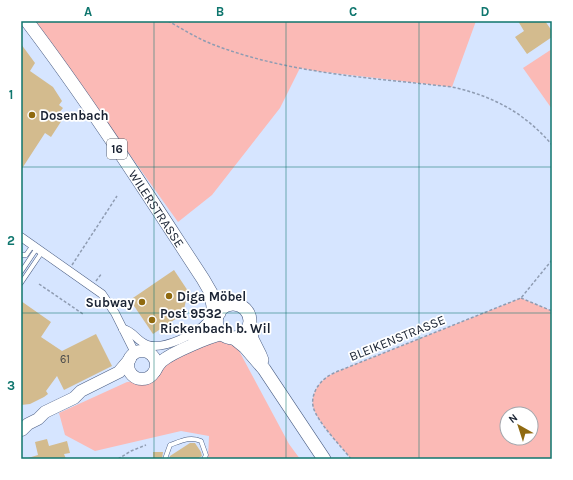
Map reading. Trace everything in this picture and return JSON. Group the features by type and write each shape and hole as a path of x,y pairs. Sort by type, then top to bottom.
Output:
{"main road":[{"name":"WILERSTRASSE","path":"27,21 101,125 203,279 214,298 218,317"},
{"name":"WILERSTRASSE","path":"203,279 212,283 224,299 232,305"},
{"path":"21,426 38,419 45,412 74,398 81,390 119,372 133,356 144,351 160,353 203,332 218,317 222,309 232,305 242,307 248,314 252,339 260,355 264,369"},
{"path":"218,317 217,326 228,336 245,347 251,356 264,369 324,459"},
{"path":"74,398 83,398 128,377 150,377 159,364 169,357 203,340 228,336 239,337 248,330 250,324"},
{"path":"148,352 155,359 155,371"},
{"path":"133,356 129,364 130,371 136,377"}],"street":[{"path":"21,237 102,294 110,303 133,356"},
{"path":"122,329 130,330 140,341 148,346 169,344 194,333 206,323 211,312 203,279"}],"lane":[{"path":"21,255 26,255 37,248"},
{"path":"21,272 37,248"},
{"path":"21,284 37,248"},
{"path":"165,459 170,445 185,439 194,438 201,441 206,455 204,459"}],"path":[{"path":"168,21 188,33 216,46 270,61 316,71 452,87 472,91 490,97 513,110 533,125 552,145"},
{"path":"72,265 117,196"},
{"name":"BLEIKENSTRASSE","path":"351,459 316,415 313,405 313,395 318,386 326,377 521,298 552,260"},
{"path":"96,281 102,273"},
{"path":"39,284 83,314"},
{"path":"521,298 552,311"},
{"path":"118,459 131,450 146,445"}],"shaded area":[{"path":"34,21 476,21 452,87 300,68 280,108 212,195 178,222"},
{"path":"552,49 552,109 523,68"},
{"path":"521,298 552,311 552,459 351,459 324,426 313,406 314,394 318,386 334,373"},
{"path":"217,340 237,347 289,444 300,459 208,459 209,436 181,431 95,451 65,435 59,413 127,382 150,380 167,362"}],"building":[{"path":"518,21 545,21 552,31 552,37 527,54 515,37 524,31"},
{"path":"21,44 35,63 30,71 53,87 62,101 59,105 63,108 59,113 64,117 51,137 45,133 21,170"},
{"path":"174,270 188,291 183,314 153,334 130,300"},
{"path":"21,301 51,322 41,337 62,351 96,334 112,366 64,390 57,376 46,391 48,394 30,404 21,405"},
{"path":"47,439 49,446 67,441 70,453 64,454 66,459 28,458 38,455 35,442"},
{"path":"190,443 195,443 202,456 197,459 169,459 170,456"},
{"path":"153,452 163,452 162,459 153,459"}],"place":[{"name":"Dosenbach","path":"32,115"},
{"name":"Diga Möbel","path":"169,296"},
{"name":"Subway","path":"142,302"},
{"name":"Post 9532 Rickenbach b. Wil","path":"152,320"}]}
